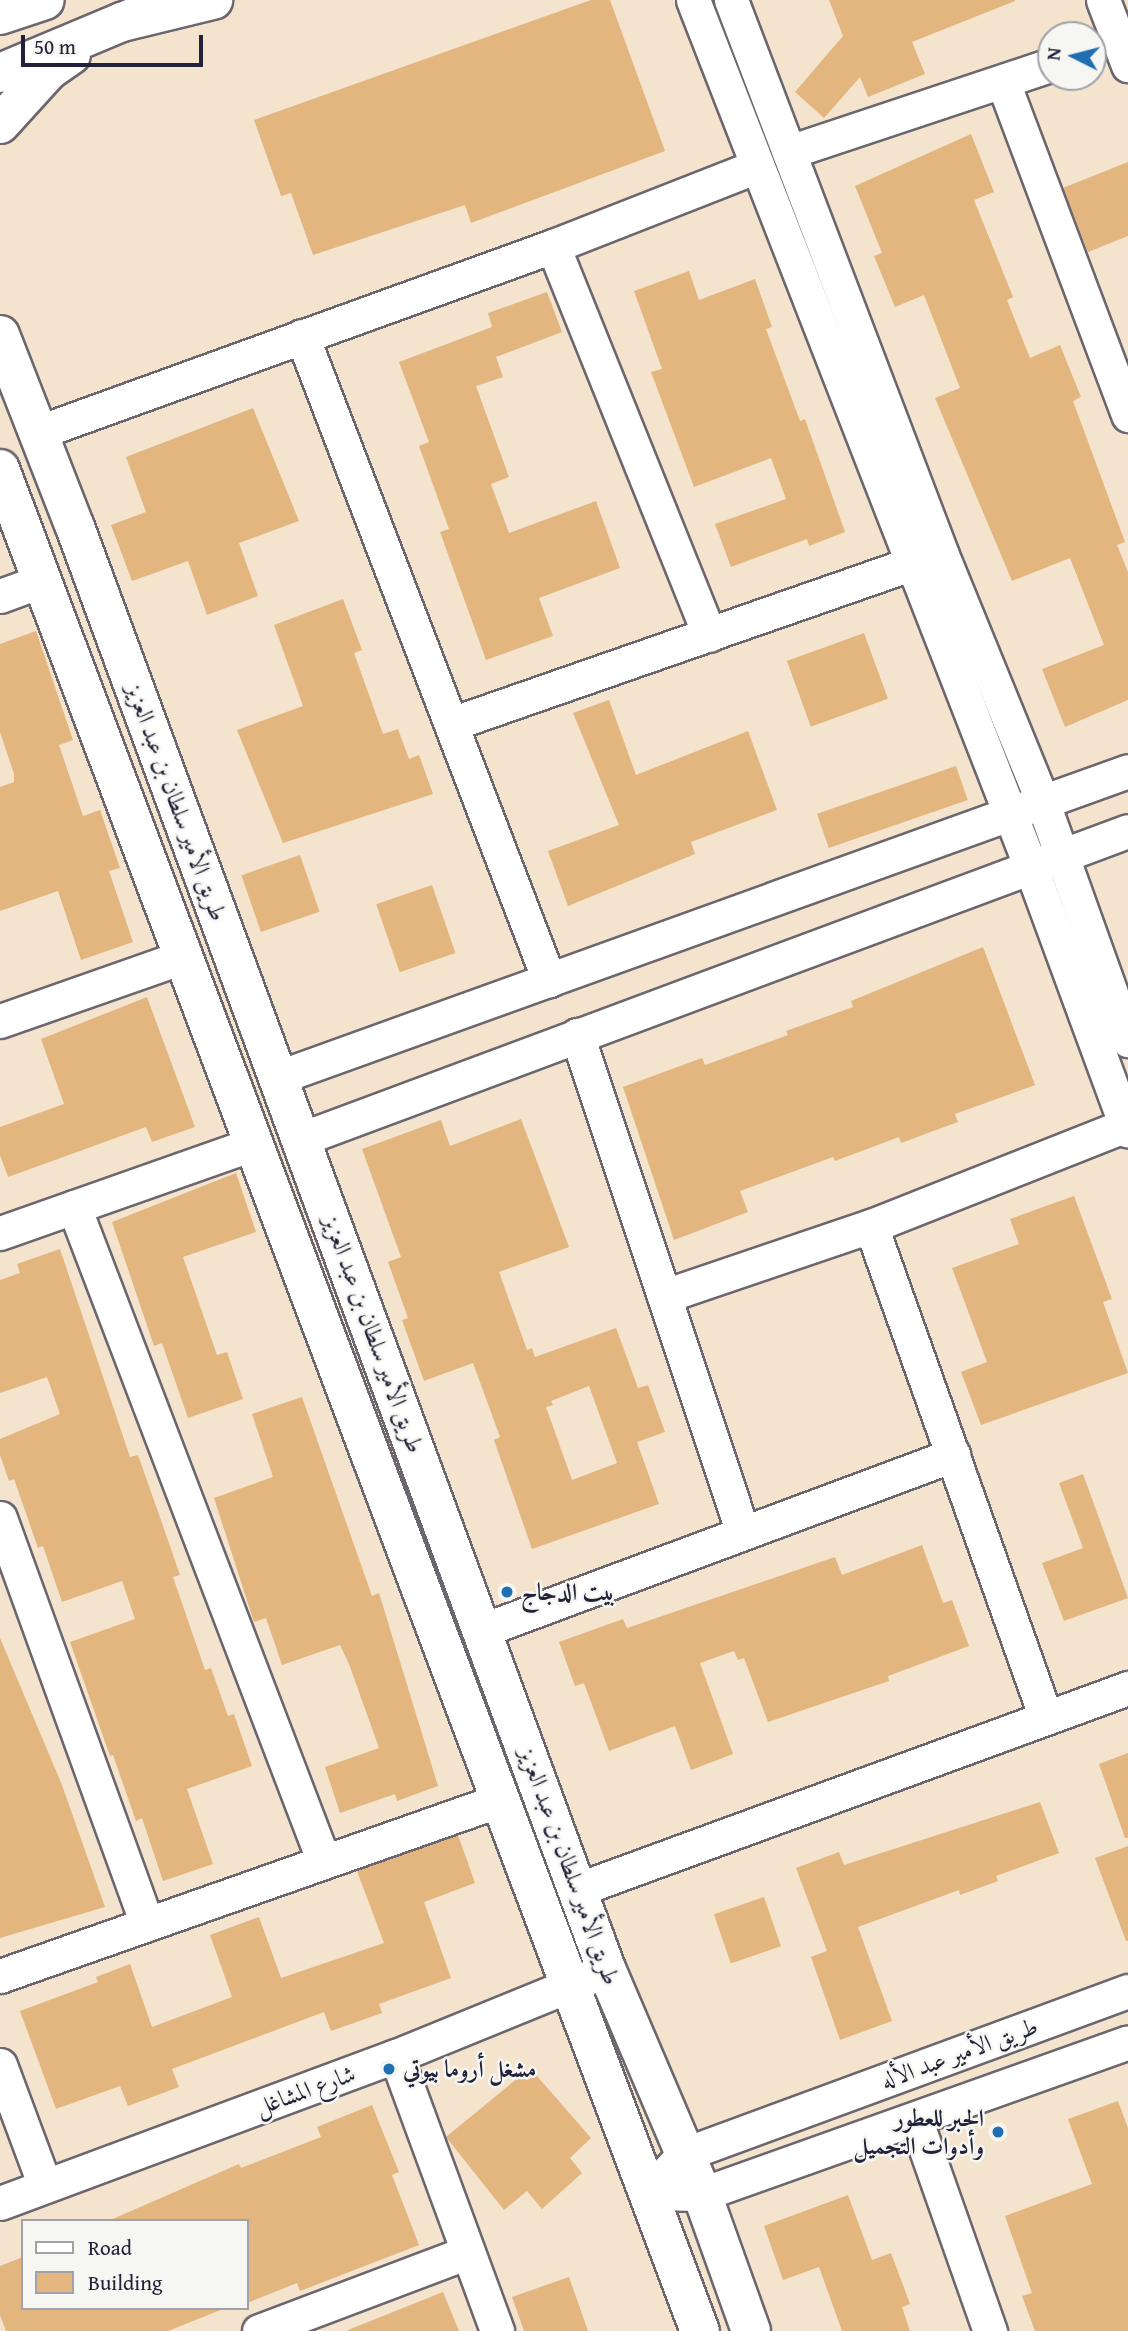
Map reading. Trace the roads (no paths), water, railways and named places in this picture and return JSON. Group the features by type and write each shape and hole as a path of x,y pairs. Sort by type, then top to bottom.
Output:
{"main road":[{"path":"0,15 45,0"},
{"path":"0,73 176,0"},
{"path":"0,46 122,22 213,0"},
{"path":"0,124 48,71 122,22"},
{"name":"طريق الأمير سلطان بن عبد العزيز","path":"0,335 39,432 279,1077 579,1889 607,1972 682,2155 702,2194 751,2331"},
{"name":"طريق الأمير سلطان بن عبد العزيز","path":"0,469 567,1984 700,2331"}],"street":[{"path":"664,1296 872,1227 1127,1128 1030,865 755,167 692,0"},
{"path":"731,0 942,555 1043,803 1128,1040"},
{"path":"1103,0 1113,52"},
{"path":"789,152 1037,70"},
{"path":"1003,82 1128,415"},
{"path":"39,432 553,246 755,167"},
{"path":"553,246 709,635"},
{"path":"303,336 550,980"},
{"path":"451,724 911,564"},
{"path":"0,596 41,582"},
{"path":"279,1077 1128,771"},
{"path":"301,1139 1030,865 1128,831"},
{"path":"2,1013 183,957"},
{"path":"577,1035 743,1533"},
{"path":"0,1233 253,1144"},
{"path":"74,1207 324,1862"},
{"path":"872,1227 1045,1718"},
{"path":"483,1630 953,1455"},
{"path":"0,1518 147,1924"},
{"path":"579,1889 1128,1688"},
{"path":"0,1976 500,1800"},
{"name":"شارع المشاغل","path":"0,2203 396,2056 567,1984 607,1972"},
{"name":"طريق الأمير عبد الأله","path":"648,2193 682,2155 1128,1991"},
{"name":"طريق الأمير عبد الأله","path":"648,2193 702,2194 916,2121 1128,2042"},
{"path":"396,2056 497,2331"},
{"path":"0,2065 45,2186"},
{"path":"916,2121 990,2331"},
{"path":"259,2331 468,2252"}],"place":[{"name":"بيت الدجاج","path":"507,1592"},
{"name":"مشغل أروما بيوتي","path":"389,2069"},
{"name":"الجبر للعطور وأدوات التجميل","path":"998,2132"}]}
